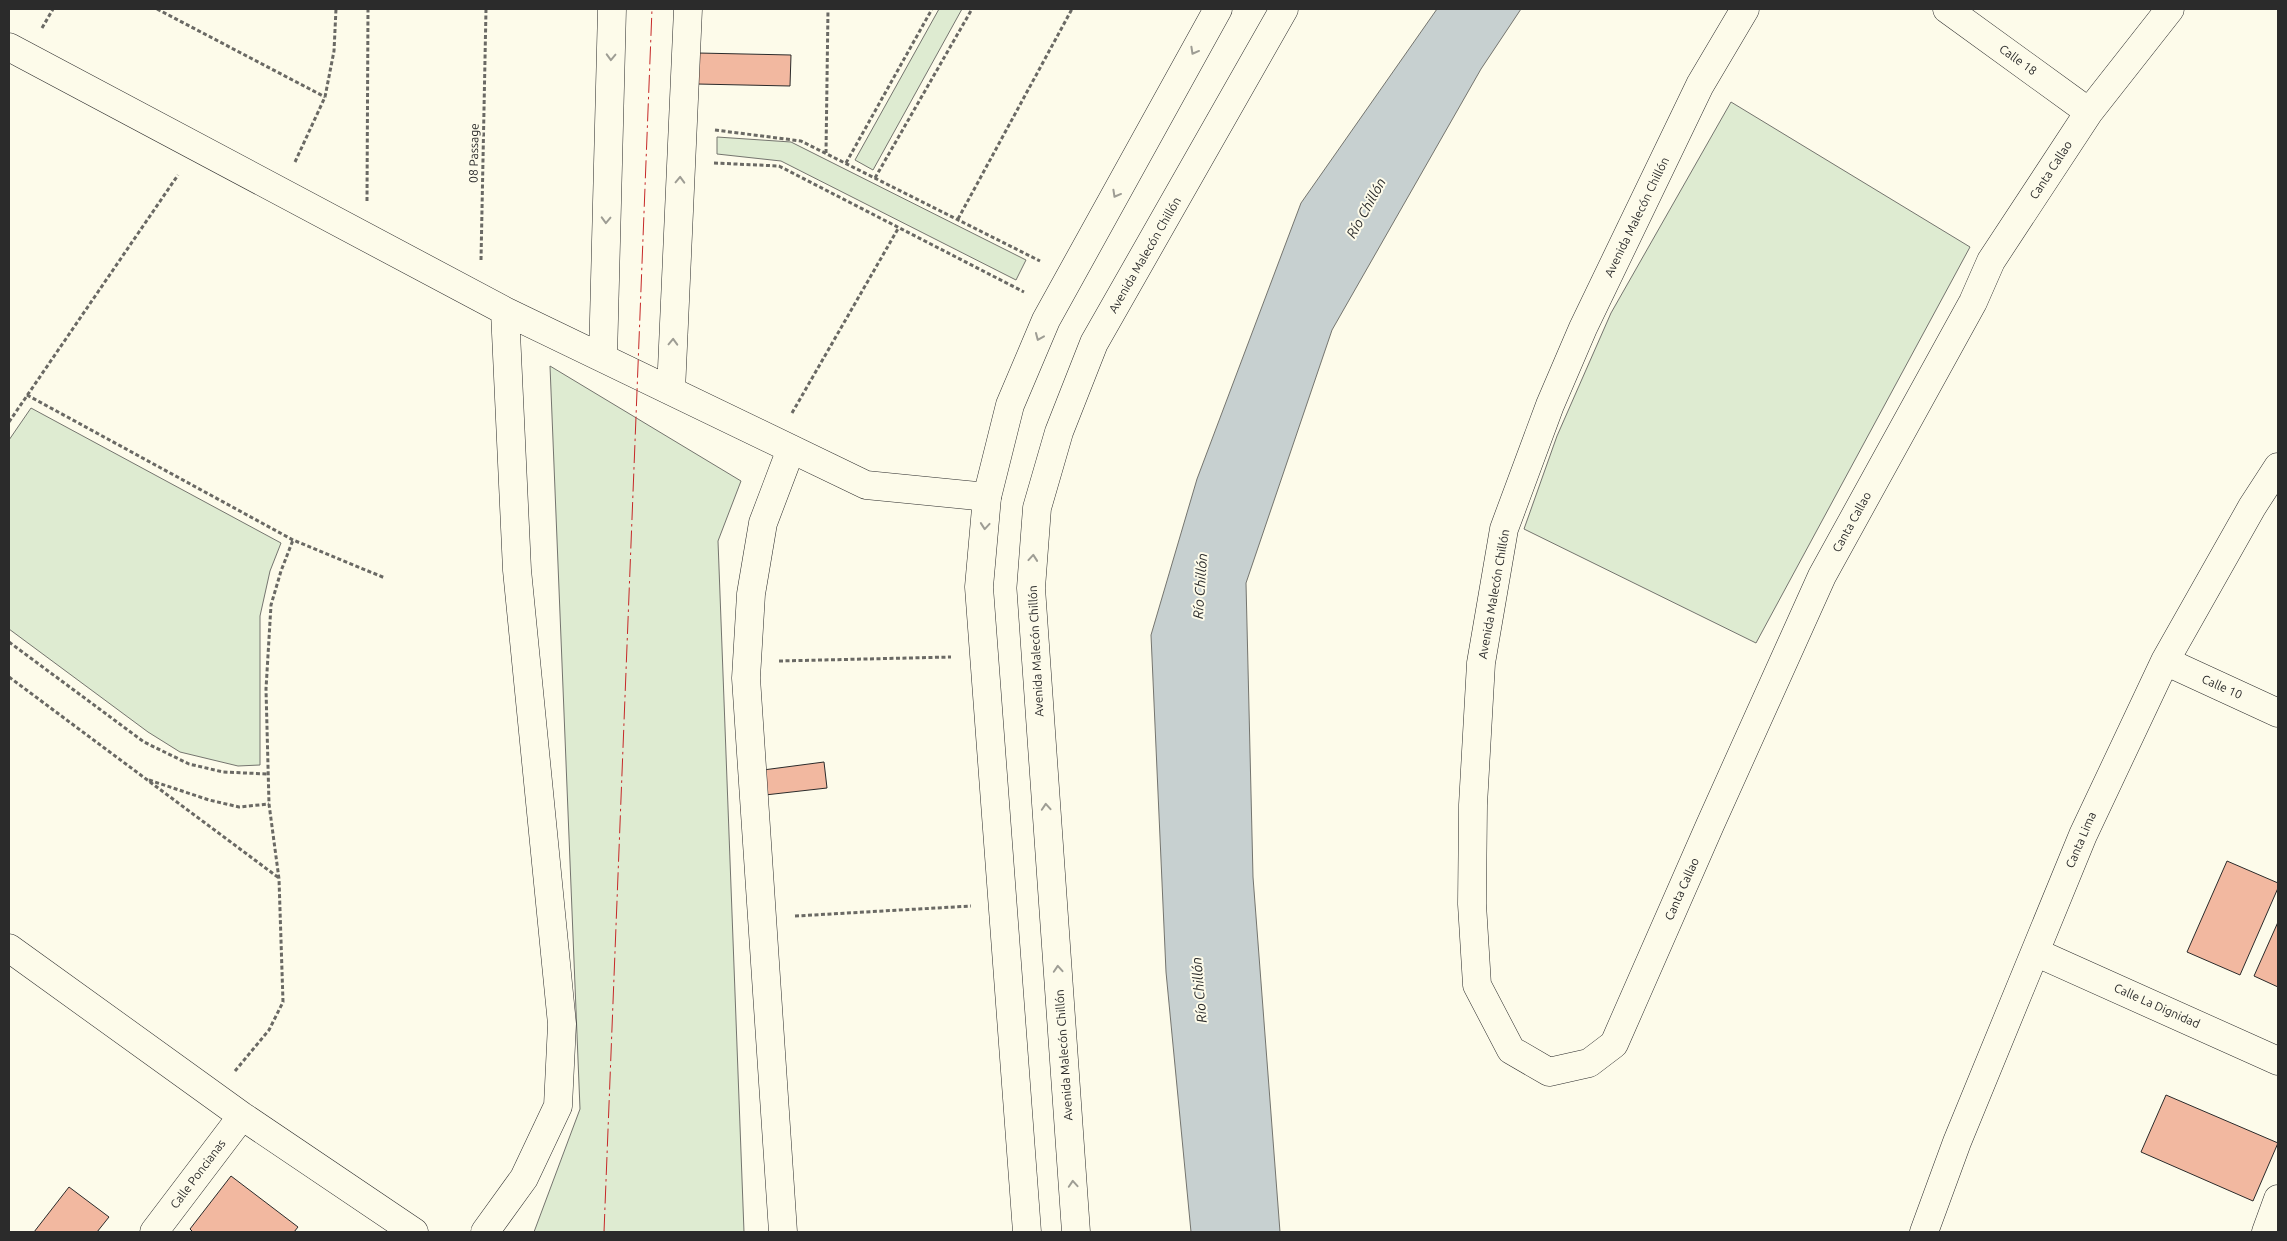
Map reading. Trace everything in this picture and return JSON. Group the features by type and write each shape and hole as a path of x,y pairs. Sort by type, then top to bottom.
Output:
{"street":[{"path":"603,358 612,9"},
{"path":"671,391 688,9"},
{"path":"1027,1232 979,587 987,497 1010,405 1054,307 1218,9"},
{"name":"Avenida Malecón Chillón","path":"1076,1232 1031,588 1037,508 1059,432 1094,344 1284,9"},
{"name":"Avenida Malecón Chillón","path":"1589,1063 1549,1072 1511,1050 1477,986 1472,904 1473,834 1481,663 1504,529 1550,405 1584,328 1700,85 1745,9"},
{"name":"Calle 18","path":"1947,9 2089,112"},
{"name":"Canta Callao","path":"1589,1063 1614,1044 1822,576 1973,302 1992,261 2089,112 2170,9"},
{"path":"9,47 480,298 866,485 987,497"},
{"path":"485,1232 524,1178 558,1106 562,1024 517,570 506,311"},
{"path":"783,445 762,523 751,594 746,662 783,1232"},
{"name":"Canta Lima","path":"1924,1232 1956,1142 2082,835 2164,661 2252,507 2278,467"},
{"name":"Calle 10","path":"2164,661 2278,713"},
{"path":"9,948 214,1097 414,1232"},
{"name":"Calle La Dignidad","path":"2035,952 2278,1060"},
{"name":"Calle Poncianas","path":"154,1232 242,1116"},
{"path":"2266,1232 2278,1199"}],"path":[{"path":"157,9 325,97"},
{"path":"281,192 325,97 334,51 336,9"},
{"path":"367,238 368,9"},
{"name":"08 Passage","path":"480,298 486,9"},
{"path":"826,153 828,9"},
{"path":"846,163 932,9"},
{"path":"875,178 972,9"},
{"path":"958,219 1072,9"},
{"path":"682,126 801,140 1071,276"},
{"path":"9,422 170,188 196,147"},
{"path":"681,161 779,166 1054,307"},
{"path":"783,445 899,226"},
{"path":"27,395 294,540 385,578"},
{"path":"214,1097 268,1030 283,1002 279,879 269,804 266,689 271,605 280,572 294,540"},
{"path":"9,642 144,742 189,764 223,772 268,774"},
{"path":"746,662 984,657"},
{"path":"9,677 279,879"},
{"path":"146,779 209,800 239,807 269,804"},
{"path":"762,918 1003,905"}],"green space":[{"path":"939,9 962,9 873,170 855,160"},
{"path":"1731,102 1970,247 1756,643 1524,529 1557,436 1611,313"},
{"path":"717,137 791,142 1026,260 1016,280 781,161 717,154"},
{"path":"550,366 741,481 718,541 744,1232 534,1232 580,1109"},
{"path":"31,408 281,543 270,571 260,616 260,765 238,766 180,752 148,732 9,629 9,440"}],"water":[{"name":"Río Chillón","path":"1437,9 1521,9 1481,69 1332,330 1246,583 1253,877 1280,1232 1191,1232 1166,972 1151,635 1197,479 1301,203"}],"building":[{"path":"698,53 791,55 790,86 697,84"},
{"path":"824,762 827,788 765,795 763,770"},
{"path":"2227,861 2278,883 2278,888 2240,975 2187,952"},
{"path":"2278,922 2278,987 2254,976"},
{"path":"2166,1095 2278,1143 2253,1201 2141,1152"},
{"path":"231,1176 298,1227 294,1232 193,1232 190,1229"},
{"path":"69,1187 109,1217 97,1232 34,1232"}],"power":[{"path":"604,1232 652,9"}]}
